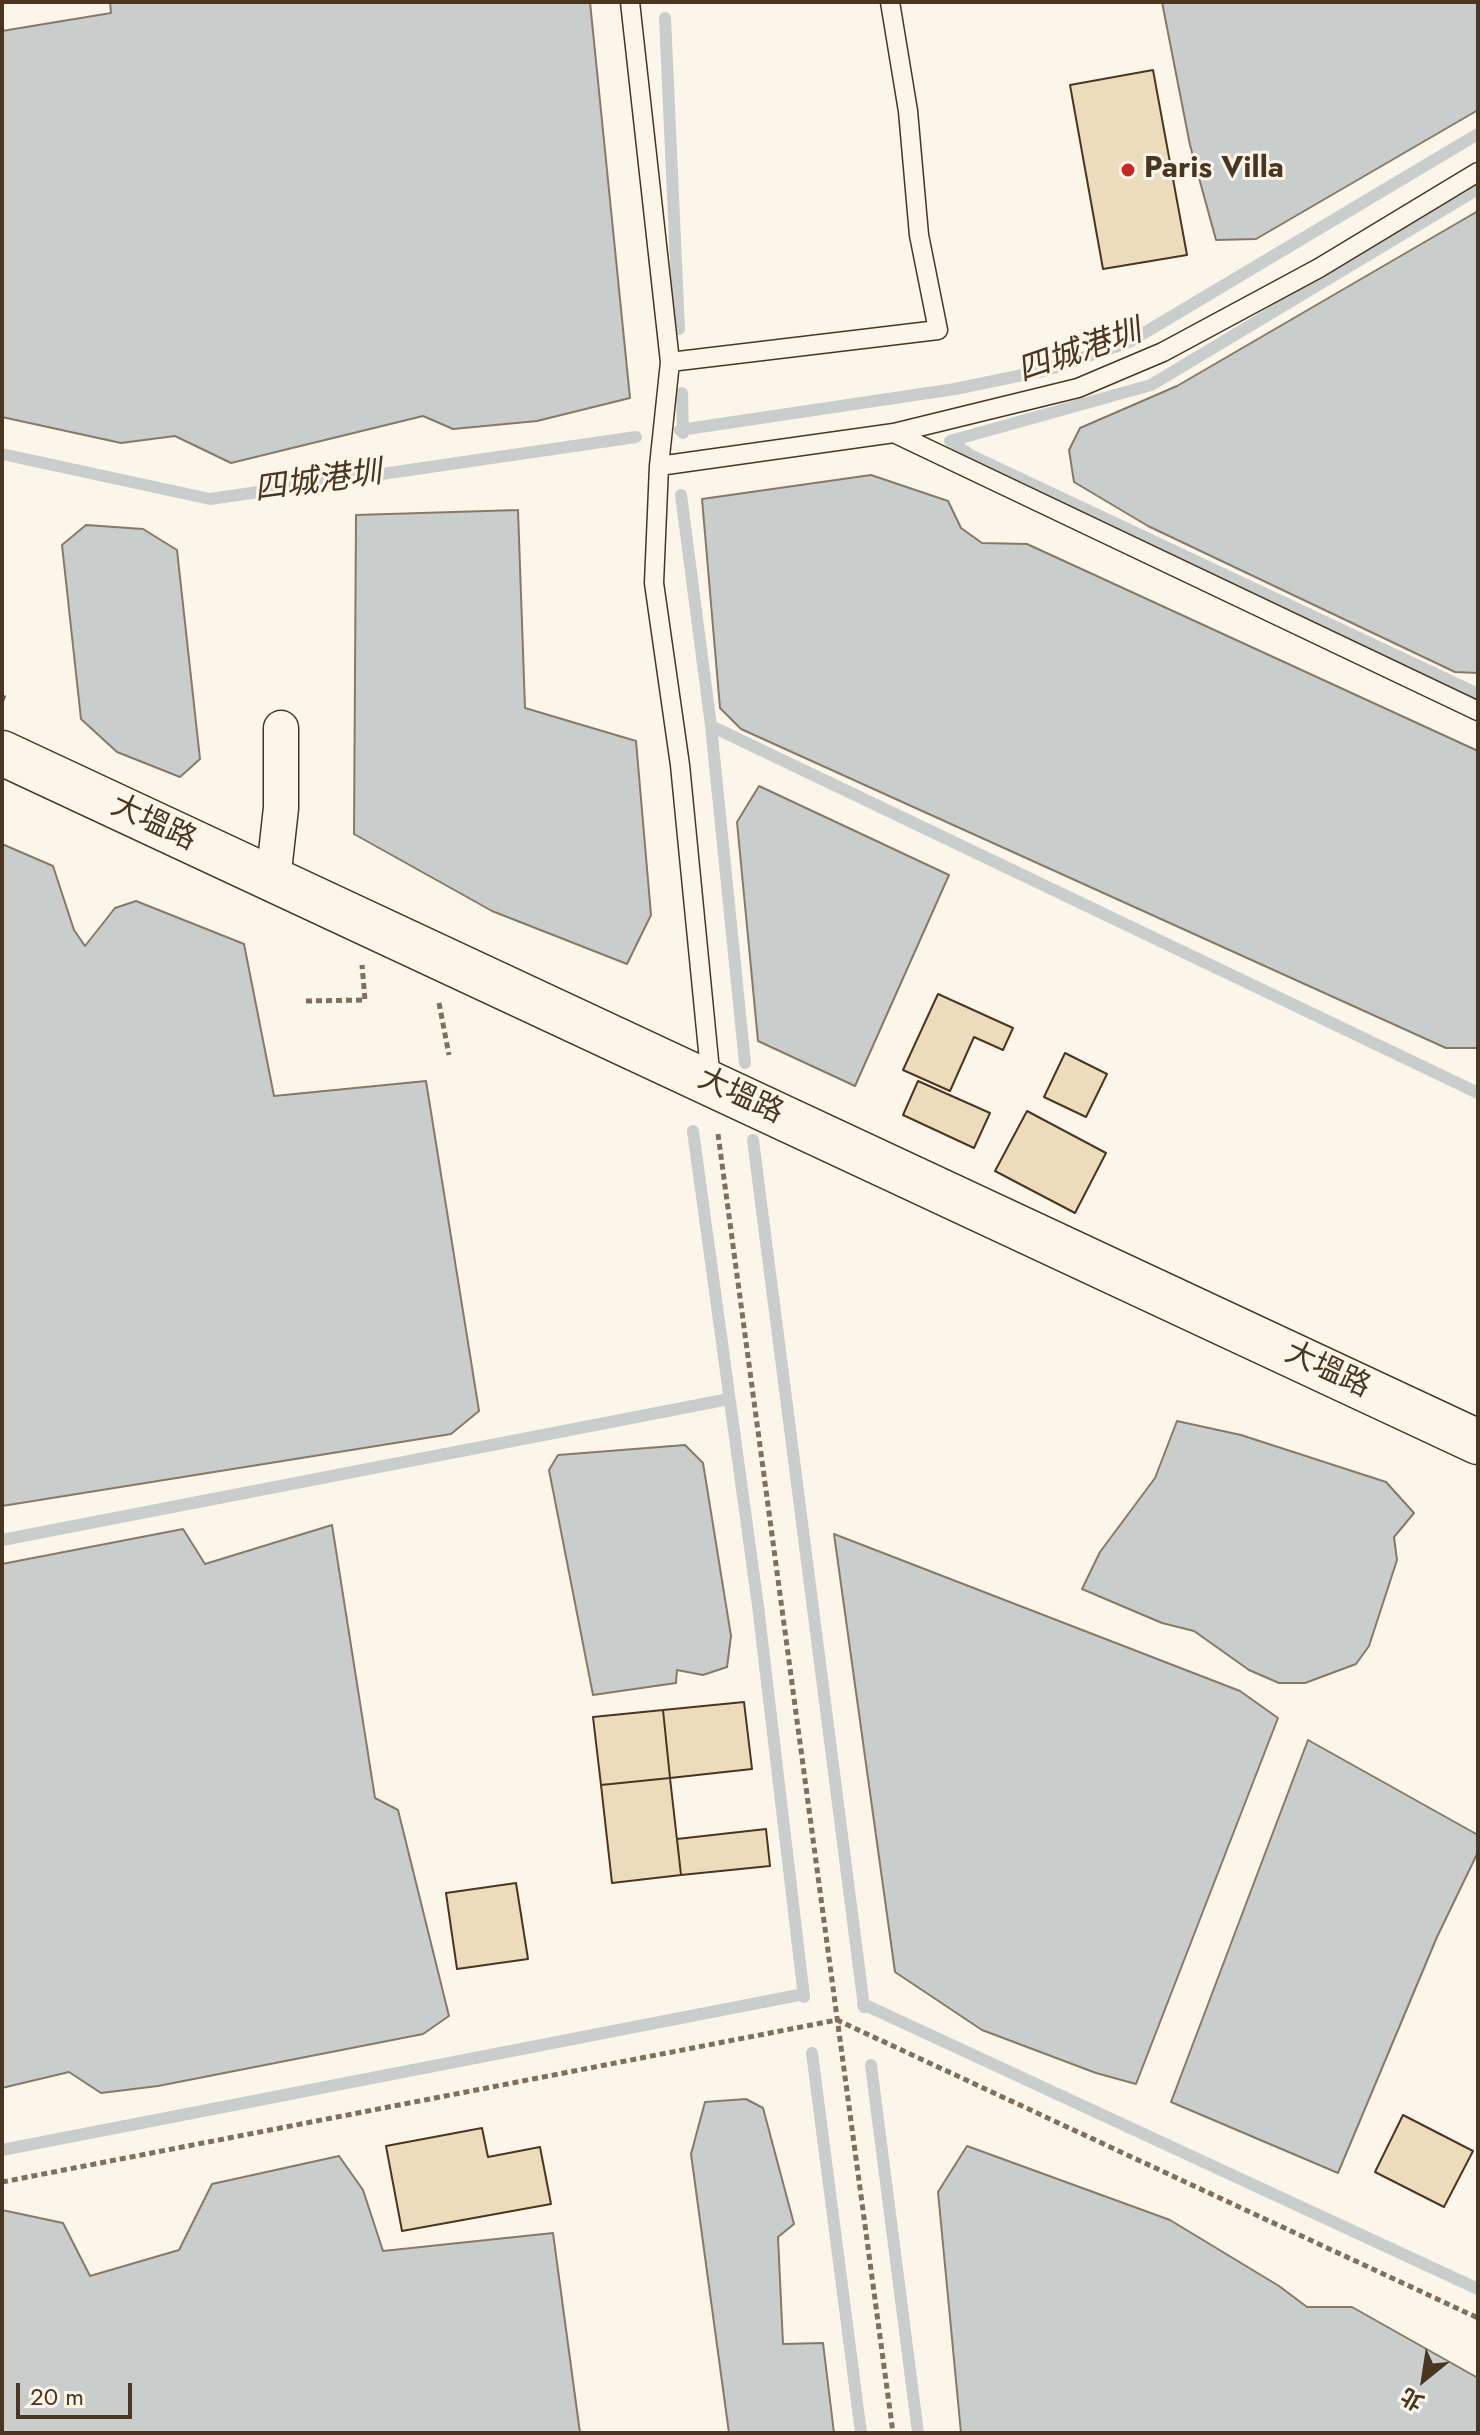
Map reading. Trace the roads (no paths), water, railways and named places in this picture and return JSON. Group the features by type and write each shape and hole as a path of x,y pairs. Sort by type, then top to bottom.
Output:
{"street":[{"path":"273,880 281,808 281,728"},
{"name":"大塭路","path":"2,753 1478,1442"}],"lane":[{"path":"630,2 670,362 659,466 654,583 680,765 711,1084"},
{"path":"670,362 938,330 919,235 908,111 890,2"},
{"path":"659,466 894,433 1078,388 1163,352 1319,268 1478,172"},
{"path":"894,433 1478,711"}],"waterway":[{"path":"665,18 679,329"},
{"name":"四城港圳","path":"680,430 955,389 1047,370 1129,342 1478,134"},
{"path":"1478,189 1151,385 950,441 970,455 1478,694"},
{"path":"682,393 683,433"},
{"name":"四城港圳","path":"2,454 210,499 636,437"},
{"path":"681,495 711,726 745,1063"},
{"path":"711,726 1478,1093"},
{"path":"693,1131 758,1606 804,1997"},
{"path":"753,1140 864,2007"},
{"path":"2,1540 729,1399"},
{"path":"2,2150 804,1994"},
{"path":"863,2004 1478,2289"},
{"path":"812,2053 861,2433"},
{"path":"871,2065 918,2433"}],"place":[{"name":"Paris Villa","path":"1128,170"}]}
